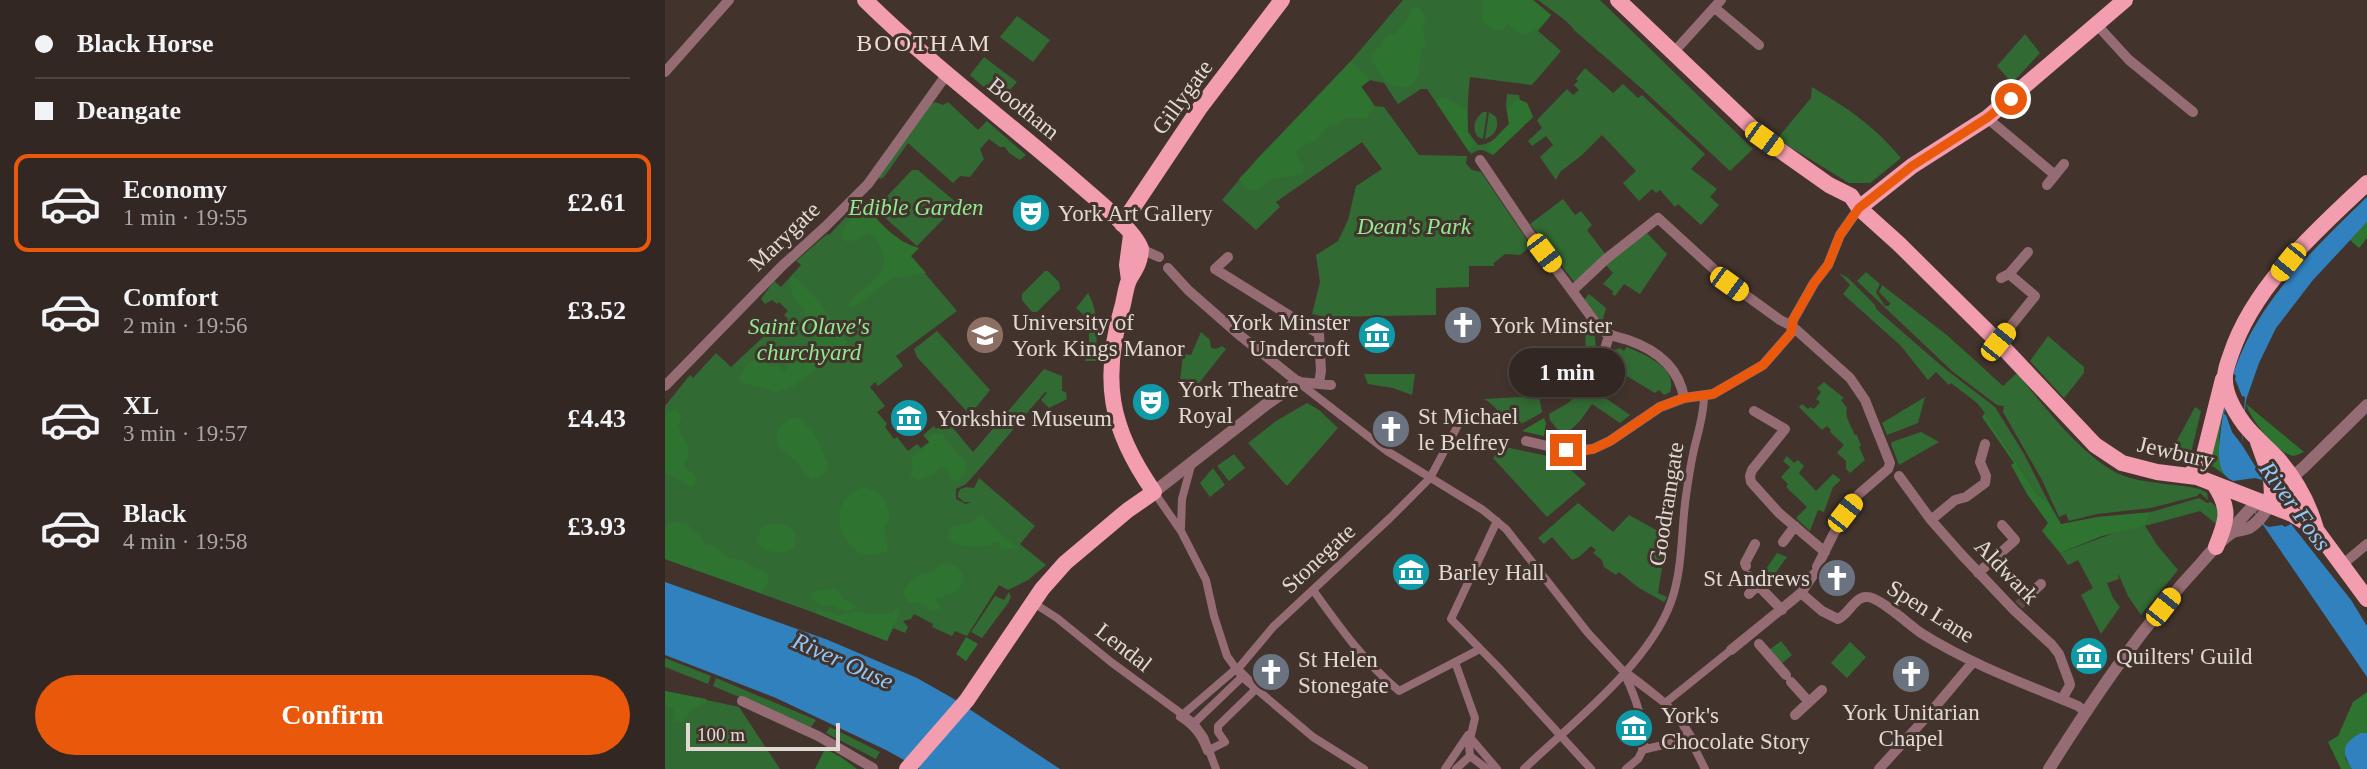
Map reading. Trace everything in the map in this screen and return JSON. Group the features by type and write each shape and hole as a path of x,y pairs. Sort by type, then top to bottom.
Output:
{"main road":[{"name":"Bootham","path":"865,0 947,74 1063,170 1126,230 1141,249"},
{"name":"Gillygate","path":"1126,230 1205,101 1282,0"},
{"name":"Jewbury","path":"1618,0 1764,139 1829,185 1837,198 1848,206 1859,208 1899,244 1998,342 2095,445 2109,455 2139,468 2189,476 2214,484 2316,529"},
{"path":"1859,208 1912,166 1987,118 2125,0"},
{"path":"2189,476 2202,463 2217,399 2244,324 2274,279 2315,233 2367,183"},
{"path":"1126,230 1129,280"},
{"path":"907,769 970,696 1032,602 1065,564 1128,510 1154,492 1120,431 1111,365 1113,340 1129,280 1138,268 1141,249"},
{"path":"2225,373 2227,393 2244,424 2279,461 2291,478 2310,507 2316,529 2367,599"},
{"path":"2257,440 2271,478 2262,505"},
{"path":"2214,484 2225,502 2227,512 2216,547"}],"street":[{"path":"665,72 729,0"},
{"path":"1673,54 1718,4 1759,45"},
{"path":"2097,24 2129,60 2193,112"},
{"name":"Marygate","path":"665,386 782,266 868,184 947,74"},
{"path":"1987,118 2055,175"},
{"path":"1480,160 1529,234 1601,330 1609,336 1637,344 1668,363 1682,384 1684,398"},
{"path":"2047,185 2064,164"},
{"path":"1526,441 1549,441 1569,451 1593,449 1610,441 1654,410 1684,398 1704,397 1721,390 1763,365 1791,333 1814,283 1831,258 1840,235 1859,208"},
{"path":"1573,290 1606,259 1658,218 1729,284 1792,326 1850,378 1865,400 1890,463 1888,469 1859,494 1845,513 1801,593 1781,610 1755,639 1731,650 1665,703"},
{"path":"1141,249 1159,257"},
{"path":"1998,342 2035,296 2005,276 2028,252"},
{"path":"1228,257 1215,269 1319,334 1319,383"},
{"path":"1168,268 1188,290 1237,333 1387,452 1497,521 1581,624 1626,673 1665,703"},
{"path":"1604,352 1609,336"},
{"path":"1332,385 1298,382 1154,492 1181,531 1206,580 1227,656 1238,671 1313,737 1354,766 1364,769"},
{"name":"Goodramgate","path":"1524,769 1626,673 1654,635 1671,602 1692,457 1703,413 1704,397"},
{"path":"2050,769 2118,664 2163,607 2216,547 2233,533 2239,521 2262,505 2367,405"},
{"path":"1754,411 1785,429 1752,470 1749,476 1751,482 1825,552"},
{"name":"Stonegate","path":"1238,671 1273,627 1430,478 1457,427"},
{"path":"1931,520 1955,500 1966,497 1985,483 1986,476 1980,462 1985,444"},
{"path":"1181,531 1182,499 1192,462"},
{"name":"Aldwark","path":"1899,476 1931,520 1978,573 2020,604 2059,654 2070,685 2062,699"},
{"path":"1497,521 1451,620 1591,769"},
{"path":"1978,573 2015,540 2002,525"},
{"path":"1783,542 1795,526"},
{"path":"1755,544 1745,563 1748,571 1781,610"},
{"path":"2343,565 2367,544"},
{"path":"1749,594 1759,584"},
{"path":"2020,604 2041,584"},
{"path":"1313,590 1353,643 1399,691 1480,649"},
{"name":"Spen Lane","path":"1801,593 1822,611 1838,619 1859,599 1874,599 1919,632 1973,662"},
{"name":"Lendal","path":"1032,602 1057,618 1100,654 1194,723"},
{"path":"1755,639 1809,702"},
{"path":"1455,662 1475,718 1470,756 1456,769"},
{"path":"1879,769 1973,662 2078,706 2085,712"},
{"path":"1209,750 1207,751 1202,737 1192,724 1180,717 1238,671"},
{"path":"1216,769 1204,737 1194,723 1217,700 1238,671"},
{"path":"1626,673 1679,717 1705,769"},
{"path":"1626,673 1637,704 1644,751"},
{"path":"1627,769 1644,751 1646,743 1639,703 1641,685"},
{"path":"1209,750 1225,742 1218,732 1218,727 1256,689"},
{"path":"1795,715 1822,690"},
{"path":"1209,692 1217,700"},
{"path":"743,701 818,736 873,768"},
{"path":"1445,769 1468,735 1496,769"},
{"path":"1644,751 1691,738"},
{"path":"1470,756 1487,769"},
{"path":"1638,759 1641,769"}],"green space":[{"name":"Dean's Park","path":"1403,0 1533,0 1551,15 1538,31 1561,51 1532,85 1470,77 1468,132 1478,145 1492,141 1509,124 1507,94 1519,95 1520,100 1527,103 1533,117 1493,155 1482,150 1471,154 1427,89 1421,89 1398,104 1384,83 1370,80 1361,86 1375,106 1384,107 1419,155 1467,156 1466,164 1472,170 1481,172 1531,246 1520,255 1505,254 1494,266 1469,266 1469,287 1436,288 1436,315 1325,317 1312,314 1320,282 1316,255 1338,241 1348,220 1356,186 1382,169 1362,142 1276,202 1280,207 1256,230 1222,200 1256,160 1351,61"},
{"path":"1481,0 1533,0 1551,15 1538,28 1521,35 1508,24 1501,31 1491,29 1482,20"},
{"path":"1538,0 1600,0 1753,149 1730,171 1641,88"},
{"path":"1419,6 1426,20 1423,30 1426,45 1421,50 1419,73 1412,85 1402,88 1385,83 1372,61 1372,53 1381,46 1383,38 1395,34 1412,9"},
{"path":"1017,16 1050,40 1033,62 1000,37"},
{"path":"2025,34 2040,53 2012,83 1997,66"},
{"path":"984,57 1017,82 1000,101 970,75"},
{"path":"1351,61 1370,80 1361,87 1372,102 1371,112 1366,118 1345,117 1338,124 1329,125 1316,140 1296,150 1297,158 1305,164 1301,174 1269,180 1260,189 1248,190 1239,179"},
{"path":"1585,68 1613,93 1623,84 1638,98 1642,95 1705,154 1691,169 1717,189 1710,197 1719,205 1701,225 1678,204 1675,207 1660,190 1656,193 1652,189 1639,201 1623,183 1636,171 1602,135 1560,172 1556,180 1540,157 1553,145 1546,136 1532,146 1528,141 1542,128 1537,120 1567,89 1573,95 1579,90 1574,85"},
{"path":"1812,87 1860,118 1901,158 1870,183 1849,183 1777,139 1811,98"},
{"path":"1446,98 1458,104 1461,109 1467,109 1468,132 1474,144 1469,152 1436,102 1437,99"},
{"path":"1520,100 1527,103 1533,117 1493,155 1486,149 1509,124 1507,110 1513,102"},
{"path":"948,102 978,130 987,121 1026,155 1020,160 1005,147 1000,147 989,139 980,149 984,159 970,177 960,176 953,183 908,143 880,179 878,177 931,103 943,105"},
{"path":"1483,112 1487,112 1483,139 1478,137 1474,127"},
{"path":"1489,112 1496,117 1497,127 1492,135 1485,139"},
{"name":"Edible Garden","path":"912,170 918,170 958,204 917,246 875,209"},
{"path":"1563,199 1575,215 1581,211 1592,225 1587,230 1606,255 1575,283 1530,224"},
{"path":"860,204 866,204 896,236 919,248 911,256 926,273 892,278 853,308 848,306 879,275 884,259 877,242 867,233 856,240 846,242 841,236"},
{"name":"Saint Olave's churchyard","path":"856,206 910,256 957,311 896,356 903,366 878,386 875,382 870,387 885,406 877,412 887,424 885,427 908,451 917,444 921,448 929,442 923,435 934,426 936,429 947,421 973,452 1044,369 1062,376 1062,391 1066,392 1067,399 1049,408 1041,400 1047,393 1045,392 966,484 956,489 956,499 966,504 971,502 964,502 958,497 959,491 968,487 974,488 979,478 1035,526 1020,544 1046,565 1028,580 1008,590 999,585 967,636 955,631 952,636 932,627 933,624 914,614 911,619 903,621 908,627 905,633 893,628 887,641 665,559 665,406 690,375 693,378 716,353 731,367 773,328 776,330 788,319 784,315 788,311 779,302 777,304 772,300 765,304 761,299 774,281 781,287 801,265 796,261 829,235"},
{"path":"2367,222 2367,238 2359,248 2350,240"},
{"path":"1647,233 1667,254 1640,294 1624,284 1615,296 1613,291 1603,284 1613,273 1605,264"},
{"path":"1045,271 1059,282 1060,289 1037,312 1032,312 1022,300 1022,294"},
{"path":"1866,272 1880,284 1876,292 1885,306 1890,303 1879,292 1882,285 1948,336 2003,386 2017,373 2068,434 2114,472 2147,482 2200,489 2207,493 2208,500 2200,493 2151,508 2097,514 2069,521 2066,514 2059,517 2042,480 2003,412 2004,406 1997,405 1952,371 1857,281"},
{"path":"1839,273 1848,278 1876,309 1944,368 1995,407 2024,454 2049,503 2036,493 1977,403 1951,383 1949,385 1936,372 1928,380 1901,346 1843,294 1850,285"},
{"path":"793,275 822,305 849,346 792,387 788,385 788,388 776,392 741,382 739,376 748,365 760,357 770,366 778,366 786,372 788,362 795,359 797,354 809,351 816,333 808,324 803,308 793,295 790,279"},
{"path":"1088,293 1096,317 1096,361 1085,361 1089,349 1089,320 1076,308"},
{"path":"1589,294 1606,308 1602,322 1584,300"},
{"path":"1585,318 1590,325 1596,347 1586,376"},
{"path":"937,331 990,390 970,415 917,357 914,349"},
{"path":"1201,332 1210,340 1211,348 1222,346 1226,349 1199,383 1199,389 1189,385 1179,390 1183,354 1191,355"},
{"path":"2048,336 2084,367 2084,373 2064,398 2030,361"},
{"path":"1627,347 1651,358 1665,369 1671,383 1670,392 1664,395 1659,390 1655,393 1605,363 1615,350 1620,348 1624,351"},
{"path":"1364,374 1415,374 1412,395 1393,388 1368,384"},
{"path":"1824,382 1844,398 1841,400 1847,408 1847,418 1857,435 1865,460 1850,473 1846,469 1846,461 1837,453 1844,445 1827,426 1822,430 1799,407 1802,404 1808,409 1814,409 1820,402 1816,399 1821,392 1817,388"},
{"path":"1584,388 1607,399 1630,415 1620,423 1592,404 1580,421 1563,437 1550,420 1549,414 1568,403"},
{"path":"1539,396 1542,412 1518,425 1507,423 1493,405 1484,399"},
{"path":"1925,397 1918,423 1887,435 1882,423"},
{"path":"1307,403 1338,428 1286,485 1248,443 1276,421"},
{"path":"2246,404 2304,452 2294,456 2280,450 2259,427"},
{"path":"2195,407 2201,411 2191,453 2175,457 2160,454 2174,446"},
{"path":"2220,407 2224,410 2219,452 2226,476 2207,462"},
{"path":"675,409 682,416 678,426 688,448 684,465 696,479 694,485 689,486 665,472 665,414"},
{"path":"1985,413 2036,493 2049,503 2061,524 2097,517 2151,512 2145,526 2102,536 2060,553 2042,531 2048,523 2027,494 2011,465 2014,463 1982,417"},
{"path":"799,417 816,436 827,462 827,470 821,477 812,479 777,440 782,425"},
{"path":"1544,418 1544,436 1522,431"},
{"path":"1921,432 1939,442 1899,465 1892,442"},
{"path":"932,434 942,434 966,463 967,470 958,480 951,480 942,466 935,474 917,480 910,476 913,466 911,459 930,442 927,438"},
{"path":"1510,448 1566,460 1567,466 1586,484 1547,517 1493,458 1500,449"},
{"path":"1234,454 1245,468 1229,481 1217,466"},
{"path":"1787,456 1794,463 1798,460 1804,466 1799,473 1816,491 1833,474 1841,480 1833,487 1824,512 1818,510 1810,531 1796,518 1807,507 1786,487 1788,484 1781,477 1790,467 1783,461"},
{"path":"1213,468 1225,485 1210,497 1200,483"},
{"path":"862,488 878,493 887,507 890,518 885,527 887,552 867,556 853,548 842,532 839,514 842,506 846,498"},
{"path":"2199,498 2207,503 2211,502 2218,509 2220,516 2216,524 2200,511 2145,526 2151,512"},
{"path":"1578,503 1613,532 1629,515 1667,536 1658,593 1667,597 1664,602 1639,588 1619,572 1616,575 1604,567 1602,560 1593,553 1596,550 1591,546 1572,560 1552,537 1544,544 1538,538"},
{"path":"982,515 1009,542 1019,548 1001,549 999,541 986,546 962,546 947,538 950,528 968,524"},
{"path":"670,523 689,525 692,531 701,536 704,544 716,546 726,557 741,560 768,574 769,583 761,593 665,559 665,528"},
{"path":"772,523 792,528 795,535 794,548 775,552 757,543 761,528"},
{"path":"2145,526 2178,570 2141,615 2128,596 2118,573 2119,579 2107,583 2120,607 2101,634 2081,595 2093,588 2078,560 2068,565 2060,553 2125,529"},
{"path":"1777,553 1787,557 1767,585 1759,579"},
{"path":"942,563 956,566 963,575 959,590 936,598 940,609 931,611 925,605 908,602 904,592 912,580 918,575 933,572"},
{"path":"838,589 842,598 856,606 855,609 844,611 831,605 819,605 811,598 812,592"},
{"path":"1009,592 1011,597 1008,603 982,638 971,632 995,596 1004,600"},
{"path":"898,609 899,613 887,641 815,613 818,610 841,615 857,611 891,614"},
{"path":"966,637 978,644 966,661 956,654"},
{"path":"1781,641 1792,655 1781,664 1769,650"},
{"path":"1850,642 1866,657 1847,678 1831,663"},
{"path":"665,658 711,676 708,684 665,667"},
{"path":"716,678 816,720 811,727 713,686"},
{"path":"665,691 739,707 780,769 665,769"},
{"path":"665,691 706,699 707,702 690,710 685,720 674,721 673,708 665,706"},
{"path":"2367,692 2367,733 2361,734 2345,758 2352,769 2341,769 2328,742 2338,736 2353,702"},
{"path":"830,727 880,752 876,759 826,733"},
{"path":"825,749 841,757 857,769 815,769"}],"water":[{"path":"2367,197 2367,222 2313,280 2276,328 2259,363 2246,400 2242,445 2291,524 2351,600 2367,626 2367,677 2233,481 2224,473 2219,450 2226,399 2237,364 2251,333 2290,276"},
{"name":"River Ouse","path":"665,582 828,640 917,678 954,699 1060,769 920,769 776,698 665,655"},
{"path":"2361,733 2367,733 2367,769 2352,769 2346,758 2345,748 2350,740"}],"pier":[{"path":"2232,372 2236,376 2242,396 2245,397 2242,445 2232,432 2224,414"},
{"path":"2255,478 2262,480 2291,524 2285,527 2265,525 2233,481"}],"tunnel":[{"path":"2019,605 2027,597"}],"place":[{"name":"York Art Gallery","path":"1031,213"},
{"name":"York Minster","path":"1463,325"},
{"name":"University of York Kings Manor","path":"985,335"},
{"name":"York Minster Undercroft","path":"1377,335"},
{"name":"York Theatre Royal","path":"1151,402"},
{"name":"Yorkshire Museum","path":"909,418"},
{"name":"St Michael le Belfrey","path":"1391,429"},
{"name":"Barley Hall","path":"1411,572"},
{"name":"St Andrews","path":"1837,578"},
{"name":"Quilters' Guild","path":"2089,656"},
{"name":"St Helen Stonegate","path":"1271,672"},
{"name":"York Unitarian Chapel","path":"1911,674"},
{"name":"York's Chocolate Story","path":"1634,728"}],"district":[{"name":"BOOTHAM","path":"924,43"}],"route":[{"path":"1566,450 1593,449 1610,441 1660,407 1684,398 1713,394 1763,365 1791,333 1793,320 1814,283 1828,265 1840,235 1859,208 1912,166 1987,118 2011,99"}],"water label":[{"name":"River Foss","path":"2295,506"}]}
